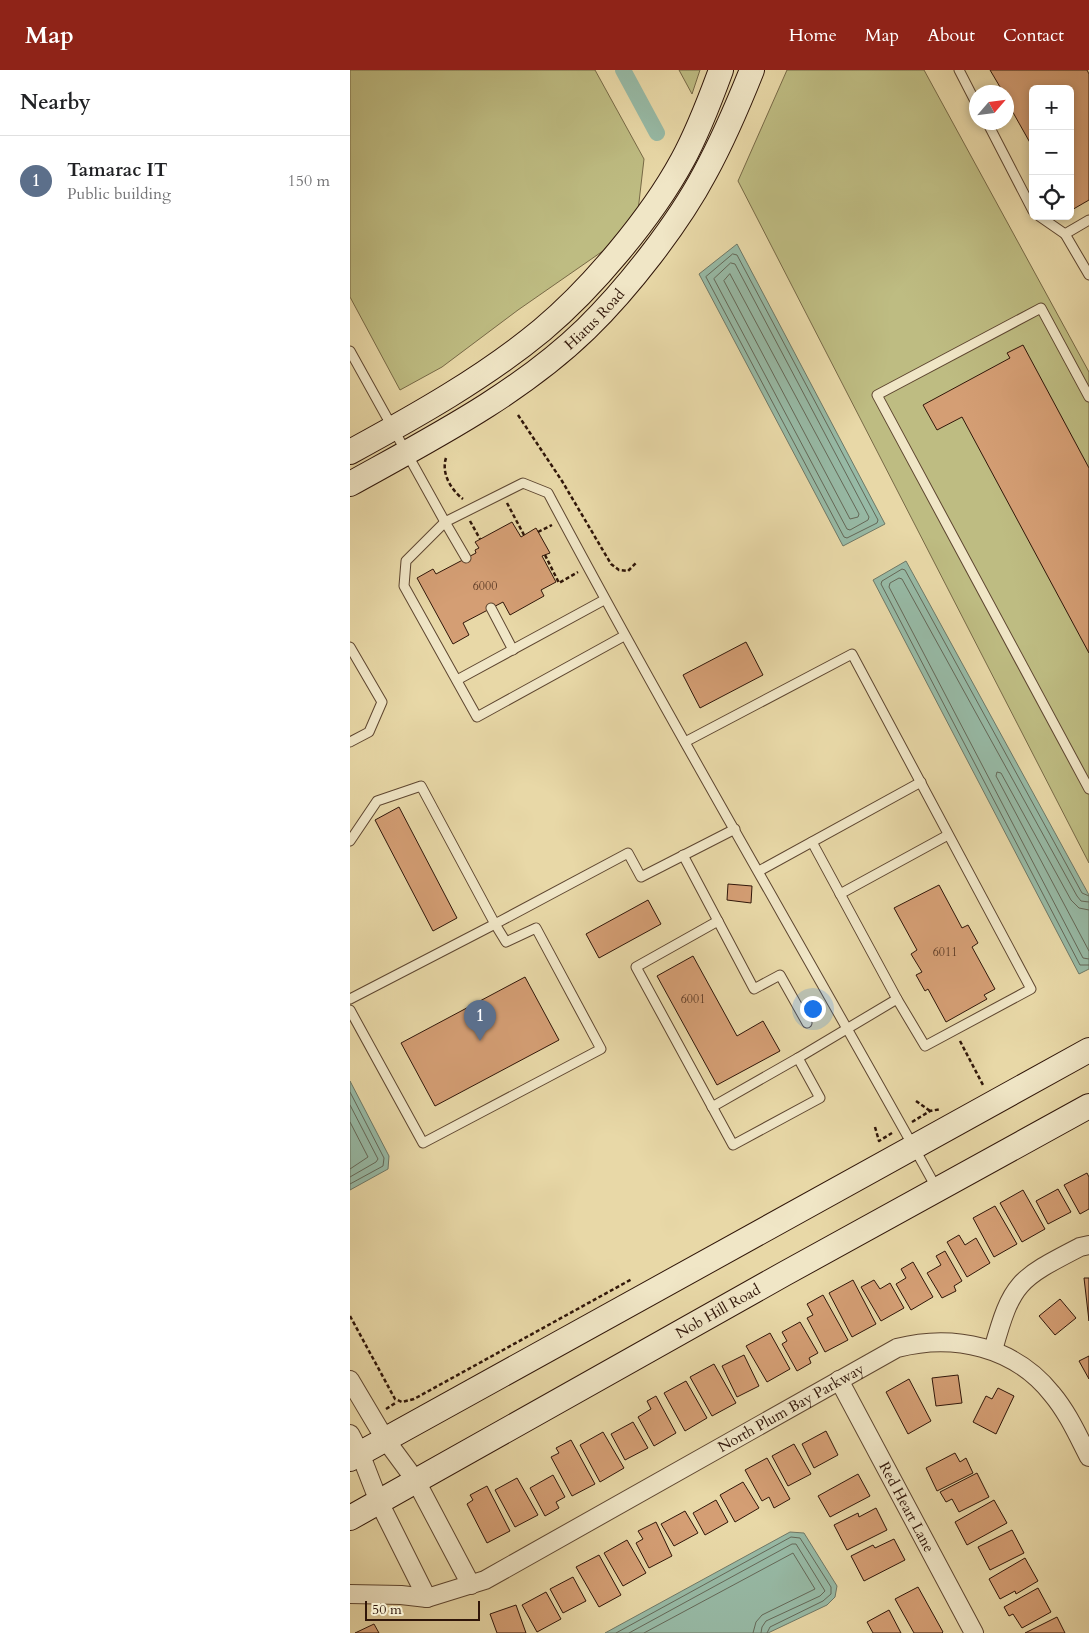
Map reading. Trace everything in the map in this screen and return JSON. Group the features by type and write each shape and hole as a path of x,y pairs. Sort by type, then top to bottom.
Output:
{"main road":[{"name":"Hiatus Road","path":"350,452 498,364 543,329 612,259 651,210 682,161 721,70"},
{"name":"Hiatus Road","path":"350,484 407,453 506,392 586,329 670,229 705,174 752,70"},
{"path":"353,1449 386,1439 907,1137 1089,1050"},
{"name":"Nob Hill Road","path":"350,1518 937,1189 1089,1106"}],"street":[{"path":"993,1350 1004,1312 1014,1292 1024,1280 1071,1251 1089,1245"},
{"name":"North Plum Bay Parkway","path":"427,1598 485,1580 897,1348 918,1342 944,1341 993,1350 1020,1365 1044,1384 1063,1408 1089,1457"},
{"path":"350,1380 386,1439 416,1481 471,1585"},
{"name":"Red Heart Lane","path":"839,1380 974,1633"},
{"path":"353,1449 427,1598"},
{"path":"350,1594 402,1595 427,1598"}],"lane":[{"path":"959,70 969,89"},
{"path":"991,130 1029,202"},
{"path":"1046,220 1065,234 1089,275"},
{"path":"1065,234 1089,220"},
{"path":"1089,397 1041,308 877,395 1089,789"},
{"path":"350,351 466,558"},
{"path":"624,636 477,716 404,586 406,562 445,522 523,483 548,493 624,636 759,871 937,1189"},
{"path":"457,680 604,600"},
{"path":"491,608 513,650"},
{"path":"350,646 382,702 369,732 350,742"},
{"path":"685,742 852,654 1030,989 925,1046 897,999 812,842"},
{"path":"759,871 920,782"},
{"path":"350,841 377,800 422,786 506,942 536,928 601,1049 423,1143 350,1010"},
{"path":"350,999 628,853 641,877 735,829"},
{"path":"840,894 948,835"},
{"path":"684,855 754,989 780,975 807,1023"},
{"path":"718,921 636,967 733,1146 820,1098 798,1058"},
{"path":"712,1108 847,1031 897,999"}],"path":[{"path":"518,415 562,481 606,557 619,570 628,571 636,562"},
{"path":"446,458 444,471 456,493 462,498 480,539"},
{"path":"502,494 524,535"},
{"path":"538,532 562,519"},
{"path":"545,555 559,583 606,557"},
{"path":"954,1031 983,1085 974,1090"},
{"path":"916,1102 930,1111"},
{"path":"878,1141 907,1137 930,1111 949,1104"},
{"path":"875,1127 878,1141 877,1147"},
{"path":"350,1316 394,1399 402,1402 414,1398 596,1297 634,1278"}],"shaded area":[{"path":"350,70 595,70 644,159 636,228 518,310 442,367 400,390 350,297"},
{"path":"679,70 700,70 692,94"},
{"path":"787,70 924,70 1089,372 1089,863 738,181"}],"water":[{"path":"737,244 885,524 843,546 699,274"},
{"path":"906,561 1089,895 1089,969 1079,974 873,580"},
{"path":"350,1081 389,1156 388,1169 350,1190"},
{"path":"790,1532 804,1533 837,1586 835,1597 827,1605 768,1633 605,1633"}],"building":[{"path":"990,70 1087,70 1089,74 1089,200 1074,209 1074,85 1029,85 1029,141 1014,114 1014,85 999,85"},
{"path":"1023,345 1089,468 1089,653 962,417 937,430 923,405 1010,358 1007,353"},
{"path":"512,522 521,537 536,528 550,553 542,556 556,582 541,590 544,596 510,615 503,602 463,623 469,635 453,644 417,578 433,569 436,574 476,553 475,550 479,548 475,542"},
{"path":"746,642 763,675 700,708 683,675"},
{"path":"399,807 457,918 433,931 375,820"},
{"path":"728,884 752,886 751,903 727,900"},
{"path":"939,885 962,928 968,925 978,943 972,947 995,989 984,995 987,999 946,1022 928,989 925,991 916,975 922,972 911,954 917,950 894,908"},
{"path":"648,900 661,924 599,958 586,934"},
{"path":"693,956 737,1036 763,1021 780,1051 717,1085 657,976"},
{"path":"525,977 559,1040 435,1106 401,1043"},
{"path":"1087,1173 1089,1177 1089,1209 1080,1214 1064,1185"},
{"path":"1058,1189 1071,1212 1048,1224 1036,1201"},
{"path":"1023,1190 1045,1229 1022,1242 1000,1203"},
{"path":"995,1206 1017,1244 994,1257 973,1218"},
{"path":"959,1235 965,1245 976,1238 990,1263 967,1277 947,1242"},
{"path":"945,1251 962,1281 954,1286 956,1291 942,1298 927,1273 941,1265 936,1256"},
{"path":"913,1262 933,1297 911,1310 896,1284 906,1278 901,1269"},
{"path":"1084,1278 1089,1278 1089,1321"},
{"path":"853,1280 876,1324 852,1337 829,1293"},
{"path":"874,1280 880,1289 890,1283 904,1308 881,1321 861,1287"},
{"path":"823,1295 848,1340 825,1352 807,1318 813,1315 807,1304"},
{"path":"1060,1299 1076,1318 1055,1335 1039,1316"},
{"path":"800,1322 818,1353 809,1358 811,1363 797,1371 782,1344 787,1341 782,1332"},
{"path":"770,1333 790,1369 767,1382 746,1346"},
{"path":"744,1355 759,1386 737,1397 722,1366"},
{"path":"1089,1356 1089,1379 1079,1361"},
{"path":"714,1364 736,1403 712,1416 690,1377"},
{"path":"958,1375 962,1403 936,1406 932,1378"},
{"path":"909,1379 931,1421 908,1434 886,1392"},
{"path":"686,1381 707,1418 685,1431 664,1393"},
{"path":"998,1388 1014,1396 996,1434 973,1422 986,1396 992,1399"},
{"path":"656,1396 676,1433 654,1446 638,1417 651,1409 647,1401"},
{"path":"633,1422 648,1448 625,1460 611,1434"},
{"path":"826,1431 838,1455 814,1468 802,1444"},
{"path":"603,1432 624,1468 600,1482 580,1445"},
{"path":"571,1440 595,1484 572,1496 551,1457 559,1453 556,1448"},
{"path":"794,1444 811,1474 788,1486 772,1456"},
{"path":"955,1453 960,1462 966,1458 973,1473 937,1491 926,1468"},
{"path":"767,1458 790,1499 774,1508 769,1497 762,1501 745,1470"},
{"path":"977,1473 989,1497 959,1512 952,1499 946,1502 940,1492"},
{"path":"858,1474 870,1496 830,1517 818,1496"},
{"path":"553,1475 565,1497 556,1502 559,1508 545,1516 530,1488"},
{"path":"517,1478 538,1515 515,1527 495,1490"},
{"path":"743,1482 759,1508 735,1522 720,1495"},
{"path":"487,1486 510,1531 487,1543 467,1504 473,1500 470,1495"},
{"path":"716,1500 728,1522 705,1535 693,1513"},
{"path":"994,1500 1007,1523 967,1545 955,1522"},
{"path":"876,1508 887,1530 847,1550 834,1525 858,1513 859,1517"},
{"path":"685,1511 698,1533 674,1546 661,1524"},
{"path":"656,1522 672,1556 649,1568 636,1543 643,1539 638,1531"},
{"path":"1012,1530 1024,1553 990,1570 978,1547"},
{"path":"894,1539 905,1560 864,1581 851,1556 873,1545 875,1548"},
{"path":"627,1540 646,1573 623,1586 604,1553"},
{"path":"599,1555 621,1595 599,1607 576,1567"},
{"path":"1025,1558 1038,1581 1016,1594 1015,1591 1000,1599 989,1579"},
{"path":"573,1577 586,1601 563,1613 550,1589"},
{"path":"918,1587 942,1633 914,1633 895,1599"},
{"path":"1038,1588 1051,1612 1022,1628 1013,1614 1009,1616 1004,1607"},
{"path":"546,1592 561,1619 537,1632 522,1605"},
{"path":"516,1605 526,1633 497,1633 490,1614"},
{"path":"889,1610 901,1633 873,1633 867,1622"},
{"path":"1057,1617 1065,1633 1025,1633"},
{"path":"374,1624 379,1633 355,1633"}],"waterway":[{"path":"623,70 657,133"}],"place":[{"name":"Tamarac IT","path":"480,1041"}]}
